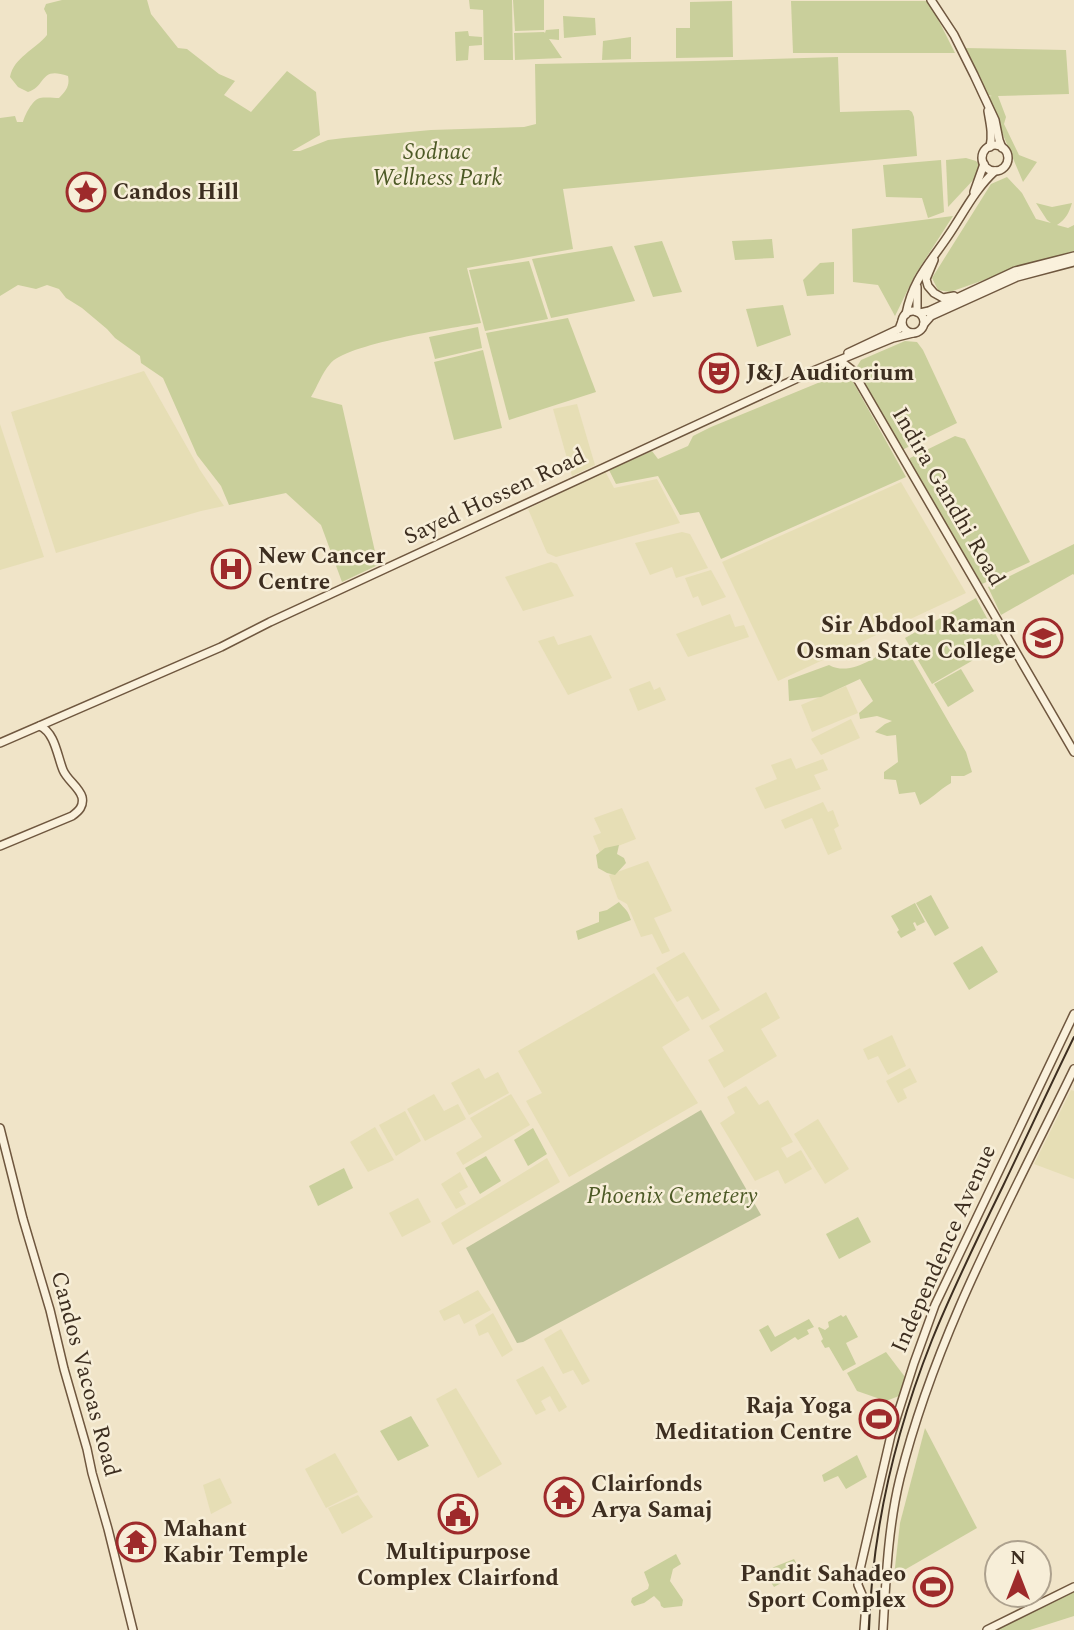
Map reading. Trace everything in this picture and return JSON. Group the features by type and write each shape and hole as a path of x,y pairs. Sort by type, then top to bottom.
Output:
{"main road":[{"path":"931,0 954,35 995,120 1002,148"},
{"path":"969,202 984,164 983,154 990,147 992,139 985,100"},
{"path":"990,147 996,146 1007,152 1007,162 988,177 917,279 904,317 906,331 913,333 921,330 931,316 1017,277 1072,264"},
{"path":"984,164 995,171"},
{"path":"937,250 926,279 934,293 943,298 974,289"},
{"path":"904,317 910,312 929,311 1015,271 1074,256"},
{"path":"917,279 919,313 924,324"},
{"name":"Sayed Hossen Road","path":"0,743 220,647 816,370 899,329 904,317"},
{"name":"Sayed Hossen Road","path":"816,370 893,338 913,333"},
{"path":"852,370 853,361 859,353"},
{"path":"829,365 843,363 852,370"},
{"name":"Indira Gandhi Road","path":"852,370 1074,752"},
{"path":"49,731 56,719"},
{"path":"0,846 72,816 82,802 82,796 64,774 49,731 40,726"},
{"name":"Independence Avenue","path":"864,1630 866,1604 857,1582 891,1435 914,1363 935,1305 1074,1014"},
{"path":"883,1630 892,1522 900,1478 917,1423 949,1330 1074,1069"},
{"name":"Candos Vacoas Road","path":"0,1128 133,1630"},
{"path":"987,1630 1074,1587"}],"shaded area":[{"path":"144,371 200,470 224,506 56,553 11,412"},
{"path":"577,404 595,465 572,476 553,409"},
{"path":"0,424 44,557 0,570"},
{"path":"605,471 614,488 657,479 680,523 556,557 547,553 528,509"},
{"path":"901,482 966,593 778,681 722,562"},
{"path":"682,532 690,534 708,568 676,578 672,567 650,575 635,543"},
{"path":"551,562 557,564 574,596 523,611 505,577"},
{"path":"711,570 726,597 702,606 698,596 693,598 685,578"},
{"path":"730,614 735,627 744,625 749,637 688,657 676,634"},
{"path":"591,635 612,678 568,695 538,641 554,636 558,645"},
{"path":"650,681 654,690 660,687 666,700 638,711 629,689"},
{"path":"846,686 858,713 812,732 801,705"},
{"path":"851,719 860,738 821,755 811,739"},
{"path":"791,758 796,769 823,759 828,770 814,775 821,789 765,809 755,788 777,779 771,765"},
{"path":"823,802 828,812 833,810 839,826 834,829 842,849 828,855 812,818 785,829 781,820"},
{"path":"622,808 636,839 600,853 593,836 601,833 594,818"},
{"path":"648,861 672,911 654,918 670,951 662,954 652,934 641,937 627,904 618,899 609,875"},
{"path":"684,952 720,1010 702,1020 688,996 677,1002 656,968"},
{"path":"654,973 690,1030 662,1047 698,1103 569,1177 526,1101 542,1093 518,1051"},
{"path":"766,992 780,1018 761,1029 777,1056 724,1088 708,1060 724,1051 709,1026"},
{"path":"892,1035 906,1066 888,1075 878,1056 868,1060 863,1049"},
{"path":"479,1068 485,1079 498,1072 509,1093 469,1115 451,1083"},
{"path":"910,1068 917,1082 903,1089 907,1098 898,1103 886,1081"},
{"path":"746,1086 759,1105 768,1100 793,1142 781,1148 787,1158 801,1150 812,1169 785,1184 778,1170 755,1181 720,1123 735,1113 727,1097"},
{"path":"1071,1090 1074,1091 1074,1179 1034,1164"},
{"path":"434,1094 444,1111 458,1104 466,1119 425,1141 407,1109"},
{"path":"511,1094 530,1125 463,1165 456,1153 482,1137 470,1118"},
{"path":"405,1111 421,1141 396,1156 379,1125"},
{"path":"818,1119 849,1169 825,1184 794,1134"},
{"path":"375,1127 394,1160 368,1172 350,1142"},
{"path":"547,1158 560,1182 453,1245 441,1223"},
{"path":"460,1172 468,1187 459,1192 466,1204 456,1209 441,1184"},
{"path":"418,1198 431,1222 402,1237 389,1213"},
{"path":"478,1290 491,1310 464,1324 459,1314 444,1321 439,1311"},
{"path":"493,1313 513,1350 502,1357 488,1332 479,1336 475,1325"},
{"path":"561,1329 590,1381 582,1385 573,1370 563,1374 544,1339"},
{"path":"543,1366 567,1407 559,1412 550,1396 541,1401 546,1410 536,1415 516,1380"},
{"path":"456,1388 502,1464 478,1478 436,1399"},
{"path":"335,1453 358,1492 326,1508 305,1469"},
{"path":"220,1478 232,1503 211,1514 203,1485"},
{"path":"358,1495 373,1517 342,1534 328,1508"}],"green space":[{"name":"Sodnac Wellness Park","path":"62,0 147,0 151,14 178,48 187,49 219,74 235,81 224,95 251,112 287,71 316,92 320,135 292,151 344,138 431,130 524,127 536,124 535,64 838,57 840,112 909,110 914,117 917,156 563,189 573,249 467,268 481,323 400,338 356,350 330,364 322,376 311,397 342,405 378,565 342,582 321,525 286,493 229,505 221,486 197,455 163,378 141,363 140,356 66,298 59,289 47,285 36,289 18,285 0,296 0,118 15,116 17,122 23,122 29,108 37,99 59,98 67,88 68,76 59,74 48,75 28,92 18,87 10,77 20,59 47,35 47,15 44,9 46,4"},
{"path":"469,0 512,0 513,60 484,60 483,10 470,9"},
{"path":"513,0 544,0 544,30 515,31"},
{"path":"732,1 733,57 676,58 676,28 690,28 690,2"},
{"path":"791,1 929,1 955,53 793,53"},
{"path":"563,16 595,18 596,35 564,38"},
{"path":"559,29 559,40 549,39 562,58 515,60 514,33 545,33 546,30"},
{"path":"468,31 469,36 482,37 482,45 469,46 468,60 456,61 455,32"},
{"path":"631,37 631,59 602,60 603,41"},
{"path":"964,48 1066,50 1069,94 998,96 1006,117 1004,124 1019,155 1037,162 1023,182 987,97 992,96 988,95"},
{"path":"966,158 976,161 980,166 975,178 948,207 946,160"},
{"path":"941,160 944,212 928,218 922,198 886,197 883,165"},
{"path":"1007,177 1022,193 1036,219 1051,223 1036,203 1052,207 1072,203 1067,216 1057,225 1068,228 1074,225 1074,251 950,292 938,290 932,278 991,184"},
{"path":"953,216 915,275 895,316 878,285 853,282 852,229"},
{"path":"772,239 774,258 735,260 732,241"},
{"path":"662,241 682,292 653,297 634,246"},
{"path":"612,246 635,301 551,318 532,259"},
{"path":"529,261 548,319 485,331 469,270"},
{"path":"834,262 834,294 807,296 803,280 820,263"},
{"path":"783,305 791,335 757,347 746,309"},
{"path":"568,318 596,392 509,420 486,333"},
{"path":"478,327 482,348 435,359 429,337"},
{"path":"905,341 917,342 923,350 957,423 902,450 856,368 861,360"},
{"path":"483,350 502,428 454,440 434,362"},
{"path":"847,371 906,477 721,559 699,512 680,515 658,476 616,484 609,470 652,451 658,459 688,446 693,436 711,427"},
{"path":"955,436 965,439 1030,562 982,584 910,464 910,458"},
{"path":"1074,544 1074,575 1001,615 988,587"},
{"path":"976,598 1001,644 932,684 905,638"},
{"path":"895,646 910,655 966,752 972,772 964,776 951,776 951,783 920,805 915,792 899,794 896,780 884,779 884,772 898,762 896,735 887,736 875,732 892,721 877,716 860,719 859,713 873,701 860,679 821,697 789,701 788,680 829,665 837,668 855,667"},
{"path":"961,669 974,691 948,707 934,684"},
{"path":"619,845 617,854 624,858 626,863 615,875 598,868 596,855 605,848"},
{"path":"931,895 949,928 935,936 916,903"},
{"path":"619,902 631,920 578,940 576,931 599,922 599,912"},
{"path":"915,903 925,922 917,926 913,923 916,930 901,938 891,916"},
{"path":"982,946 998,972 969,990 953,963"},
{"name":"Phoenix Cemetery","path":"701,1110 761,1215 517,1343 466,1248"},
{"path":"533,1128 547,1154 528,1166 514,1140"},
{"path":"486,1156 501,1181 480,1194 465,1168"},
{"path":"344,1168 353,1188 318,1206 309,1186"},
{"path":"858,1217 871,1242 839,1259 826,1234"},
{"path":"846,1315 858,1337 846,1343 856,1364 843,1371 829,1347 825,1348 818,1328 825,1330 829,1327 828,1322"},
{"path":"809,1319 814,1327 807,1330 809,1334 798,1340 795,1337 771,1352 759,1330 768,1325 775,1337"},
{"path":"886,1352 905,1377 899,1396 886,1401 857,1391 847,1373"},
{"path":"411,1416 429,1446 398,1461 380,1431"},
{"path":"925,1428 977,1528 894,1576 900,1523"},
{"path":"857,1455 867,1477 846,1489 838,1476 824,1482 822,1475"},
{"path":"676,1554 681,1564 673,1569 670,1581 683,1600 682,1606 664,1608 654,1596 634,1606 632,1598 648,1589 644,1572"},
{"path":"794,1559 801,1572 774,1587 764,1571"},
{"path":"1074,1591 1074,1616 1030,1630 989,1630 1038,1609 1053,1609 1053,1602"}],"tram line":[{"path":"869,1630 880,1519 897,1447 919,1375 957,1282 1074,1037"}],"place":[{"name":"Candos Hill","path":"86,192"},
{"name":"J&J Auditorium","path":"719,373"},
{"name":"New Cancer Centre","path":"231,569"},
{"name":"Sir Abdool Raman Osman State College","path":"1043,638"},
{"name":"Raja Yoga Meditation Centre","path":"879,1419"},
{"name":"Clairfonds Arya Samaj","path":"564,1497"},
{"name":"Multipurpose Complex Clairfond","path":"458,1514"},
{"name":"Mahant Kabir Temple","path":"136,1542"},
{"name":"Pandit Sahadeo Sport Complex","path":"933,1587"}]}
